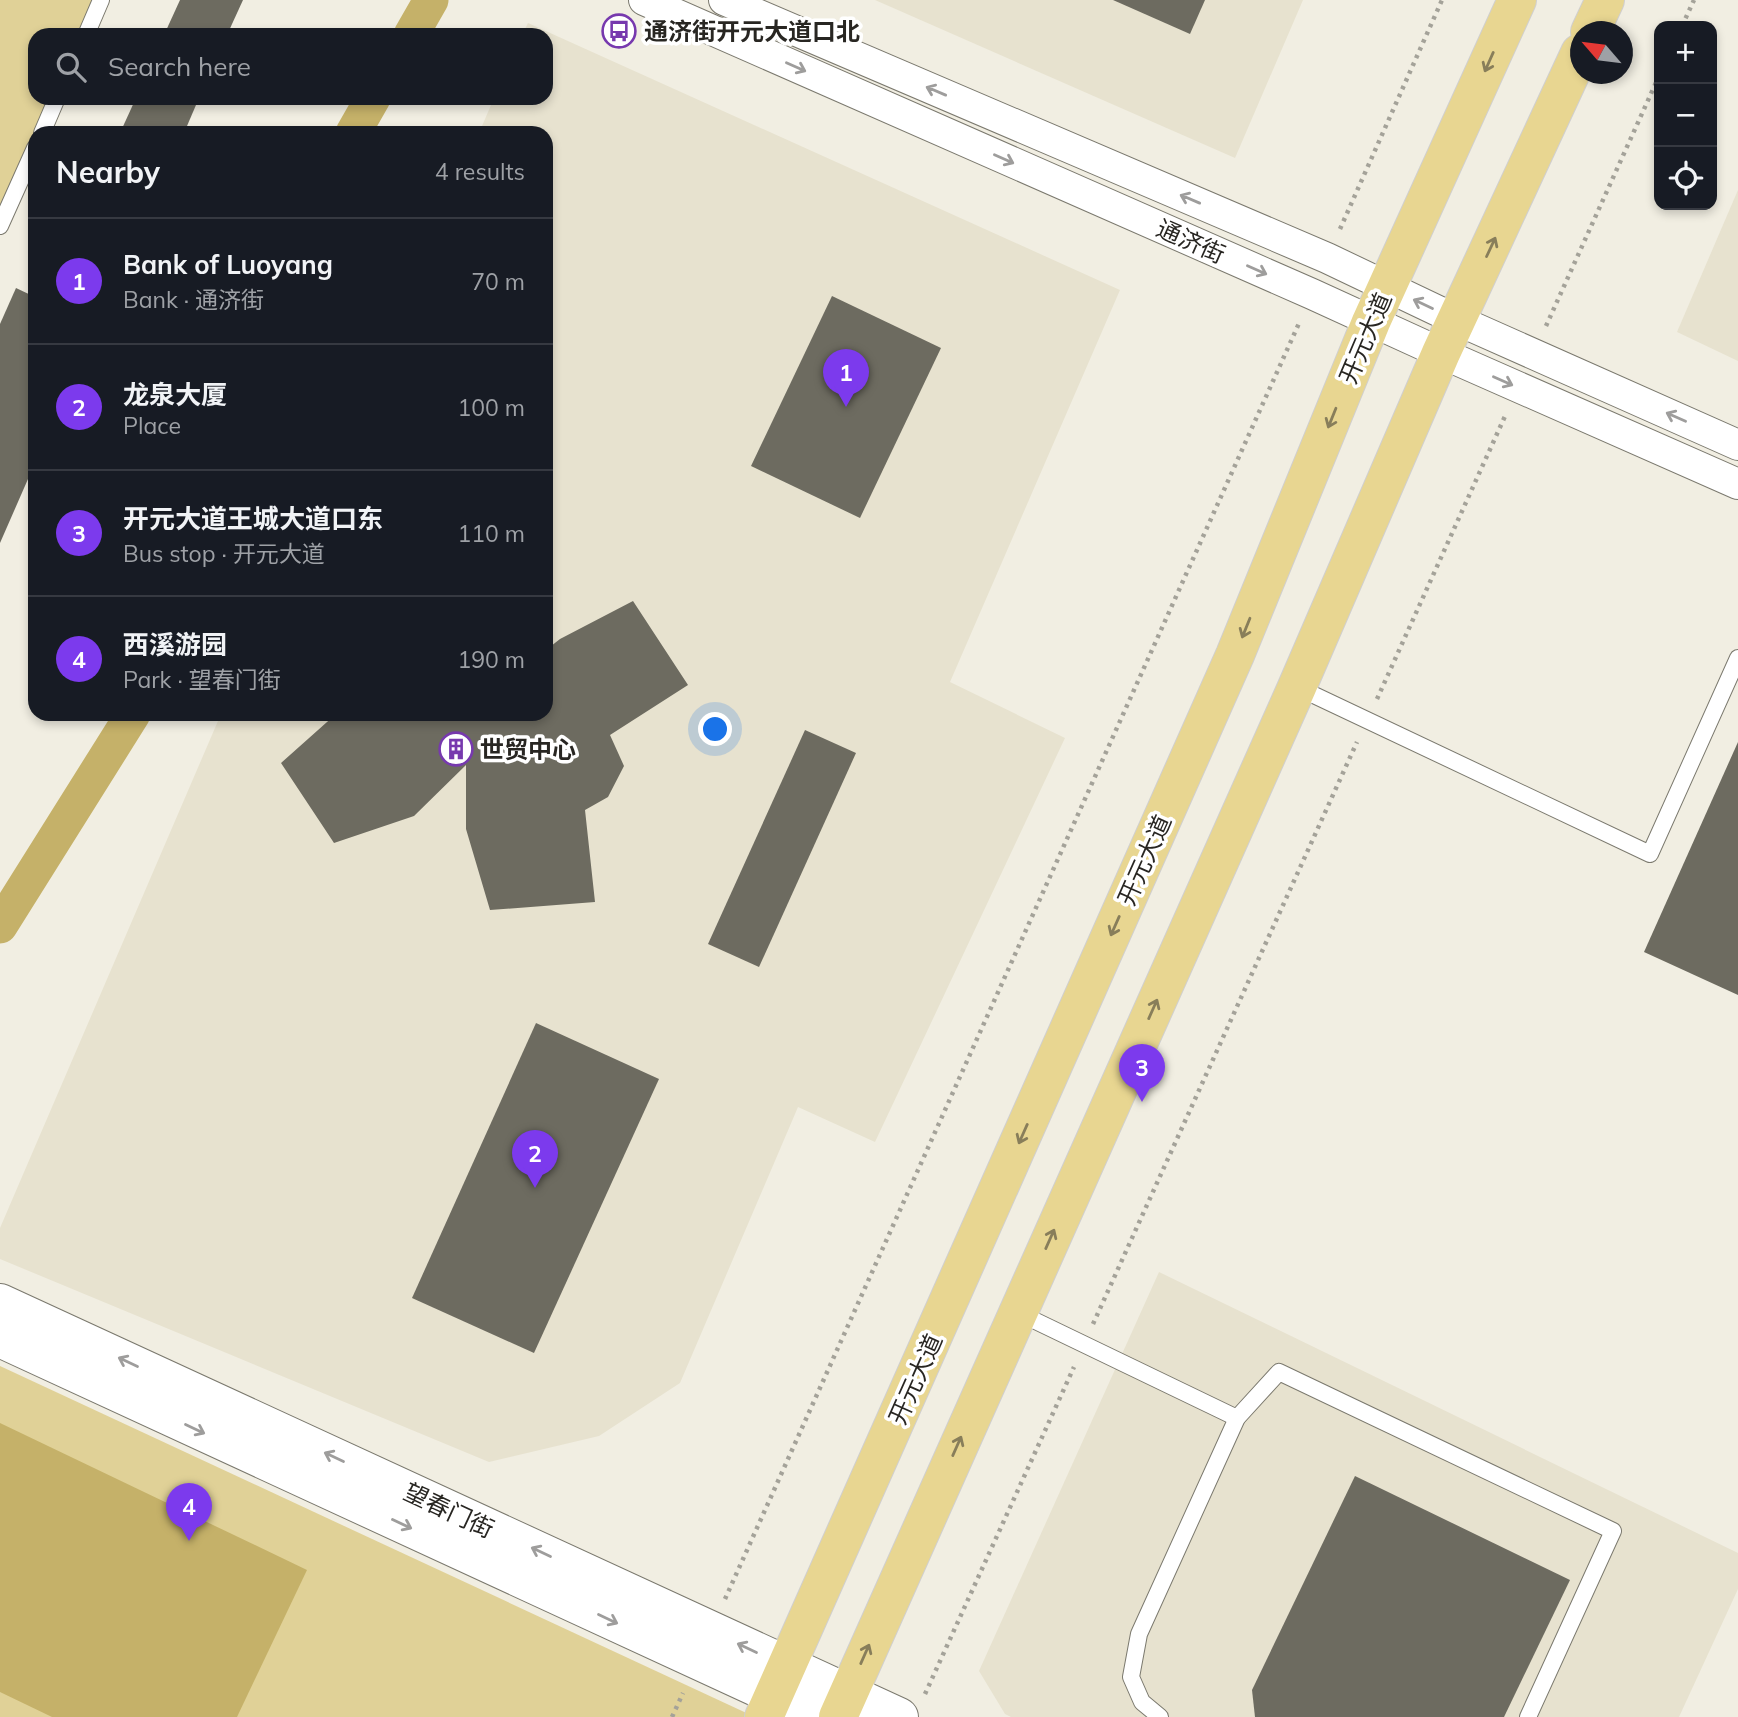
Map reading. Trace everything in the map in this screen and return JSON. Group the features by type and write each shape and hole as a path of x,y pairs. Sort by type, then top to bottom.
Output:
{"main road":[{"name":"开元大道","path":"775,1693 1235,655 1371,322 1517,0"},
{"path":"1595,21 1605,0"},
{"path":"836,1709 1297,687 1441,353 1570,75"}],"street":[{"name":"通济街","path":"643,0 1738,484"},
{"name":"通济街","path":"724,0 1327,258 1457,320 1738,445"},
{"name":"望春门街","path":"0,1303 704,1646 775,1693 836,1709 910,1711"},
{"name":"望春门街","path":"0,1338 704,1646"}],"lane":[{"path":"89,28 101,0"},
{"path":"45,126 54,105"},
{"path":"0,226 28,164"},
{"path":"1297,687 1650,854 1738,658"},
{"path":"1017,1312 1237,1418"},
{"path":"1160,1717 1142,1702 1131,1677 1139,1634 1237,1418 1279,1372 1614,1531 1528,1717"}],"path":[{"path":"1327,258 1442,0"},
{"path":"1684,21 1694,0"},
{"path":"1533,354 1655,84"},
{"path":"672,1717 1312,294"},
{"path":"910,1711 1084,1344 1518,387"}],"shaded area":[{"path":"0,0 101,0 89,28 28,28 28,105 53,105 39,126 28,126 28,164 0,226"},
{"path":"875,0 1303,0 1235,158"},
{"path":"528,23 539,28 526,28"},
{"path":"553,34 1120,290 950,682 1065,738 875,1142 798,1107 680,1383 599,1436 489,1462 0,1259 0,1228 218,721 553,721 553,126 482,126 491,105 553,105"},
{"path":"1738,190 1738,361 1677,332"},
{"path":"1159,1272 1738,1553 1738,1589 1679,1717 1011,1717 1005,1714 979,1671"},
{"path":"0,1366 755,1717 0,1717"},
{"path":"0,1423 307,1570 237,1717 52,1717 0,1692"}],"building":[{"path":"180,0 243,0 230,28 167,28"},
{"path":"1113,0 1205,0 1190,34"},
{"path":"133,105 196,105 187,126 123,126"},
{"path":"16,288 28,294 28,479 0,543 0,324"},
{"path":"832,296 941,348 860,518 751,466"},
{"name":"世贸中心","path":"633,601 688,685 610,735 624,766 608,797 585,810 595,902 490,910 466,829 466,765 414,816 334,843 281,763 328,721 553,721 553,644"},
{"path":"805,730 856,753 759,967 708,944"},
{"path":"1738,742 1738,995 1644,952"},
{"path":"536,1023 659,1079 534,1353 412,1298"},
{"path":"1355,1476 1570,1580 1504,1717 1255,1717 1252,1690"}],"waterway":[{"path":"415,28 431,0"},
{"path":"357,126 369,105"},
{"path":"0,926 129,721"}],"place":[{"name":"通济街开元大道口北","path":"619,31"},
{"name":"Bank of Luoyang","path":"846,407"},
{"name":"世贸中心","path":"456,749"},
{"name":"开元大道王城大道口东","path":"1142,1102"},
{"name":"龙泉大厦","path":"535,1188"},
{"name":"西溪游园","path":"189,1541"}]}
